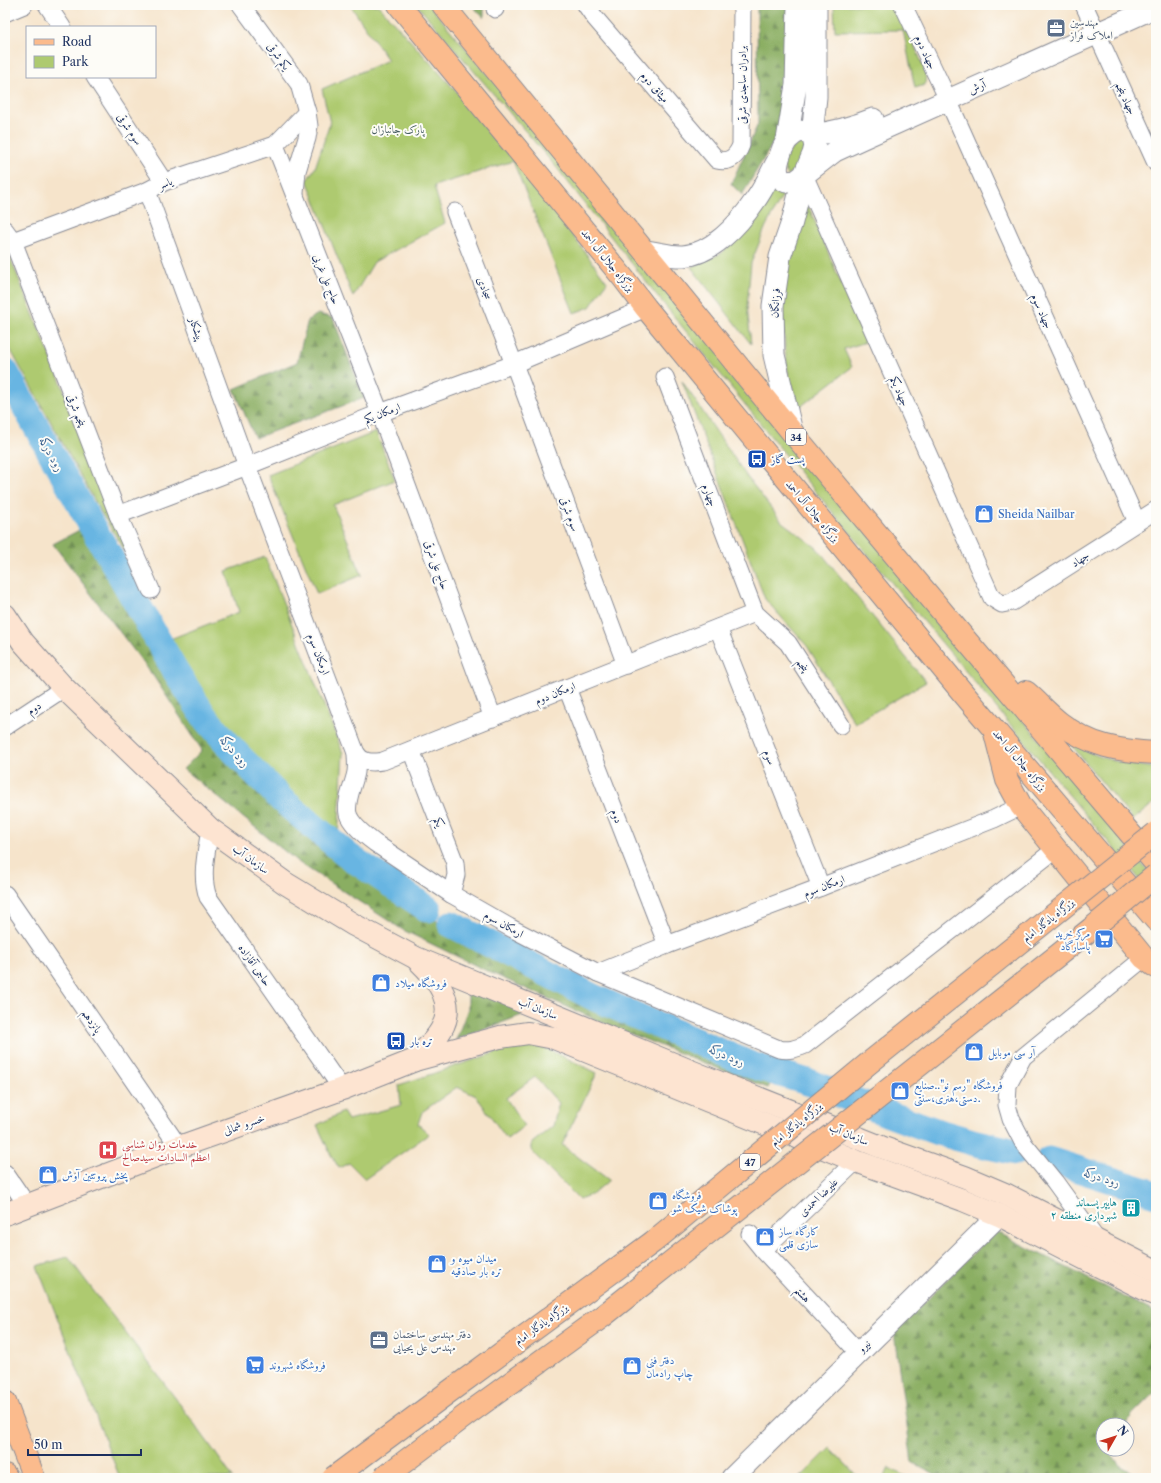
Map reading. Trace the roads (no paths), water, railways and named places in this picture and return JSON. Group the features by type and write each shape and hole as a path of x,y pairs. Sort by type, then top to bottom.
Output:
{"main road":[{"name":"بزرگراه جلال آل احمد","path":"399,5 646,308 993,728 1156,920"},
{"name":"34","path":"443,5 792,432 1156,864"},
{"name":"سازمان آب","path":"5,615 23,642 64,688 210,829 285,883 354,925 416,958 680,1078 861,1163 963,1200 999,1215 1156,1295"},
{"path":"965,639 1036,700 1047,712 1079,736 1099,745 1120,750 1156,753"},
{"path":"993,728 1007,780 1021,806 1150,962"},
{"name":"بزرگراه یادگار امام","path":"333,1478 653,1242 870,1063 1156,833"},
{"path":"383,1478 465,1416 603,1316 1085,934 1156,874"},
{"path":"415,1060 441,1031 446,1020 447,1009 446,998 441,988 428,969 416,958"},
{"name":"سازمان آب","path":"415,1060 500,1037 528,1033 554,1038 680,1078 965,1177 1005,1194 1156,1271"},
{"name":"خسرو شمالی","path":"5,1214 179,1147 342,1089 415,1060"},
{"path":"861,1163 881,1147"},
{"path":"5,1402 34,1478"}],"street":[{"path":"5,13 24,5"},
{"path":"47,5 61,26"},
{"name":"یکم شرقی","path":"241,5 298,84 308,112 309,126 307,138 296,171 294,196"},
{"name":"میثاق دوم","path":"586,5 595,18 717,160 728,160"},
{"name":"برادران ساجدی شرقی","path":"728,160 738,152 741,145 742,5"},
{"path":"644,251 683,256 701,251 716,243 735,225 754,202 778,160 787,140 796,85 798,5"},
{"path":"778,160 778,175 786,182 796,181 804,175 814,154 815,146 812,135 816,97 816,5"},
{"name":"جهاد دوم","path":"903,5 946,95"},
{"name":"آرش","path":"804,175 835,151 1091,20 1130,5"},
{"name":"آرش","path":"1091,20 1156,7"},
{"name":"جهاد پنجم","path":"1091,20 1156,163"},
{"name":"سوم شرقی","path":"96,78 164,182"},
{"name":"آرش","path":"812,135 841,131 855,127 946,95"},
{"name":"جهاد سوم","path":"946,95 1137,522"},
{"name":"یاسر","path":"9,236 147,191 164,182 275,145 308,112"},
{"path":"787,140 794,134 800,132 806,132 812,135"},
{"name":"حاج علی غربی","path":"275,145 380,413"},
{"name":"فرزانگان","path":"792,432 774,355 773,306 780,257 792,222 804,175"},
{"name":"جهاد یکم","path":"804,175 992,598 1002,604"},
{"name":"پیشکار","path":"147,191 247,466"},
{"name":"سجادی","path":"455,212 514,364"},
{"name":"پنجم شرقی","path":"9,236 118,515 151,590"},
{"name":"ارمکان یکم","path":"118,515 380,413 514,364 646,308"},
{"name":"سوم شرقی","path":"514,364 626,665"},
{"name":"چهارم","path":"665,376 755,613"},
{"name":"حاج علی شرقی","path":"380,413 493,718"},
{"name":"ارمکان سوم","path":"247,466 356,753 356,771 348,809 351,820 366,837 451,894 508,927 598,973 667,945 822,887 994,819 1021,806"},
{"name":"جهاد","path":"1002,604 1012,602 1156,510"},
{"name":"ارمکان دوم","path":"356,753 358,757 366,762 383,761 755,613"},
{"name":"پنجم","path":"755,613 788,643 841,725"},
{"name":"سوم","path":"718,628 822,887"},
{"name":"دوم","path":"5,728 64,688"},
{"name":"دوم","path":"567,688 667,945"},
{"name":"یکم","path":"411,750 455,863 456,875 451,894"},
{"name":"حاجی آقازاده","path":"210,829 204,868 204,882 208,897 342,1089"},
{"path":"598,973 779,1049 788,1051 805,1045 1056,849"},
{"name":"پانزدهم","path":"5,894 179,1147"},
{"path":"1099,1242 1055,1182 1024,1144 1010,1119 1007,1105 1008,1085 1023,1057 1150,962"},
{"name":"علیرضا احمدی","path":"763,1250 861,1163"},
{"path":"5,1173 27,1205"},
{"name":"نیرو","path":"732,1478 858,1352 999,1215"},
{"name":"هشتم","path":"750,1234 763,1250 858,1352"}],"waterway":[{"name":"رود درکه","path":"5,371 98,537"},
{"name":"رود درکه","path":"101,541 175,670 204,716 234,751 282,800 350,857 428,909"},
{"name":"رود درکه","path":"451,924 595,998 751,1065 811,1083 938,1132 976,1143 1016,1152"},
{"name":"رود درکه","path":"1049,1160 1156,1194"}],"place":[{"name":"مهندسین املاک فراز","path":"1056,28"},
{"name":"پست گاز","path":"757,459"},
{"name":"Sheida Nailbar","path":"984,514"},
{"name":"مرکز خرید پاسارگاد","path":"1104,939"},
{"name":"فروشگاه میلاد","path":"381,983"},
{"name":"تره بار","path":"396,1041"},
{"name":"آر سی موبایل","path":"974,1052"},
{"name":"فروشگاه \"رسم نو\"..صنایع دستی،هنری،سنتی.","path":"900,1091"},
{"name":"خدمات روان شناسی اعظم السادات سیدصالح","path":"108,1150"},
{"name":"پخش پروتئین آوش","path":"48,1175"},
{"name":"فروشگاه پوشاک شیک شو","path":"658,1201"},
{"name":"هایپر پسماند شهرداری منطقه ۲","path":"1131,1208"},
{"name":"کارگاه ساز سازی قلمی","path":"765,1237"},
{"name":"میدان میوه و تره بار صادقیه","path":"437,1264"},
{"name":"دفتر مهندسی ساختمان مهندس علی یحیایی","path":"379,1340"},
{"name":"فروشگاه شهروند","path":"255,1365"},
{"name":"دفتر فنی چاپ رادمان","path":"632,1366"}],"park label":[{"name":"پارک جانبازان","path":"398,129"}]}
